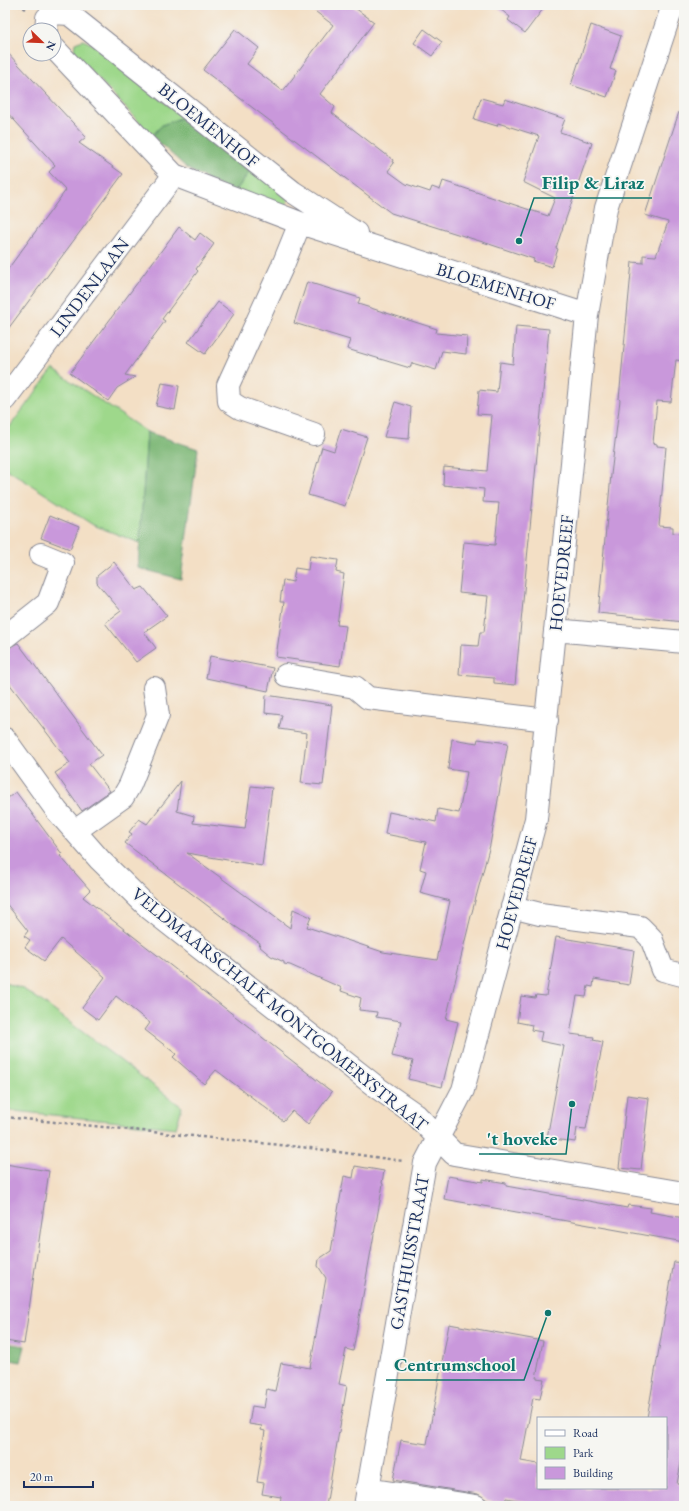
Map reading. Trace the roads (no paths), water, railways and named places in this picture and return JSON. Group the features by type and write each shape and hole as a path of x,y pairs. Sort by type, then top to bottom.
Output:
{"street":[{"name":"HOEVEDREEF","path":"438,1137 463,1090 536,819 587,314 606,208 673,5"},
{"name":"BLOEMENHOF","path":"47,22 47,18 54,13 69,14 293,192 382,250"},
{"name":"BLOEMENHOF","path":"62,56 174,175 300,223 587,314"},
{"name":"LINDENLAAN","path":"5,399 174,175"},
{"path":"300,223 228,385 229,401 240,408 314,434"},
{"path":"5,637 48,603 63,563 41,554"},
{"path":"556,630 684,642"},
{"path":"286,675 355,687 368,698 547,720"},
{"path":"75,832 123,797 130,785 158,715 154,688"},
{"name":"VELDMAARSCHALK MONTGOMERYSTRAAT","path":"5,739 57,812 100,860 149,908 379,1089 415,1114 454,1154 684,1193"},
{"path":"512,907 540,914 640,927 651,938 663,970 682,974"},
{"name":"GASTHUISSTRAAT","path":"438,1137 425,1163 366,1497 476,1506"}],"place":[{"name":"Filip & Liraz","path":"519,241"},
{"name":"'t hoveke","path":"572,1104"},
{"name":"Centrumschool","path":"548,1313"}]}
